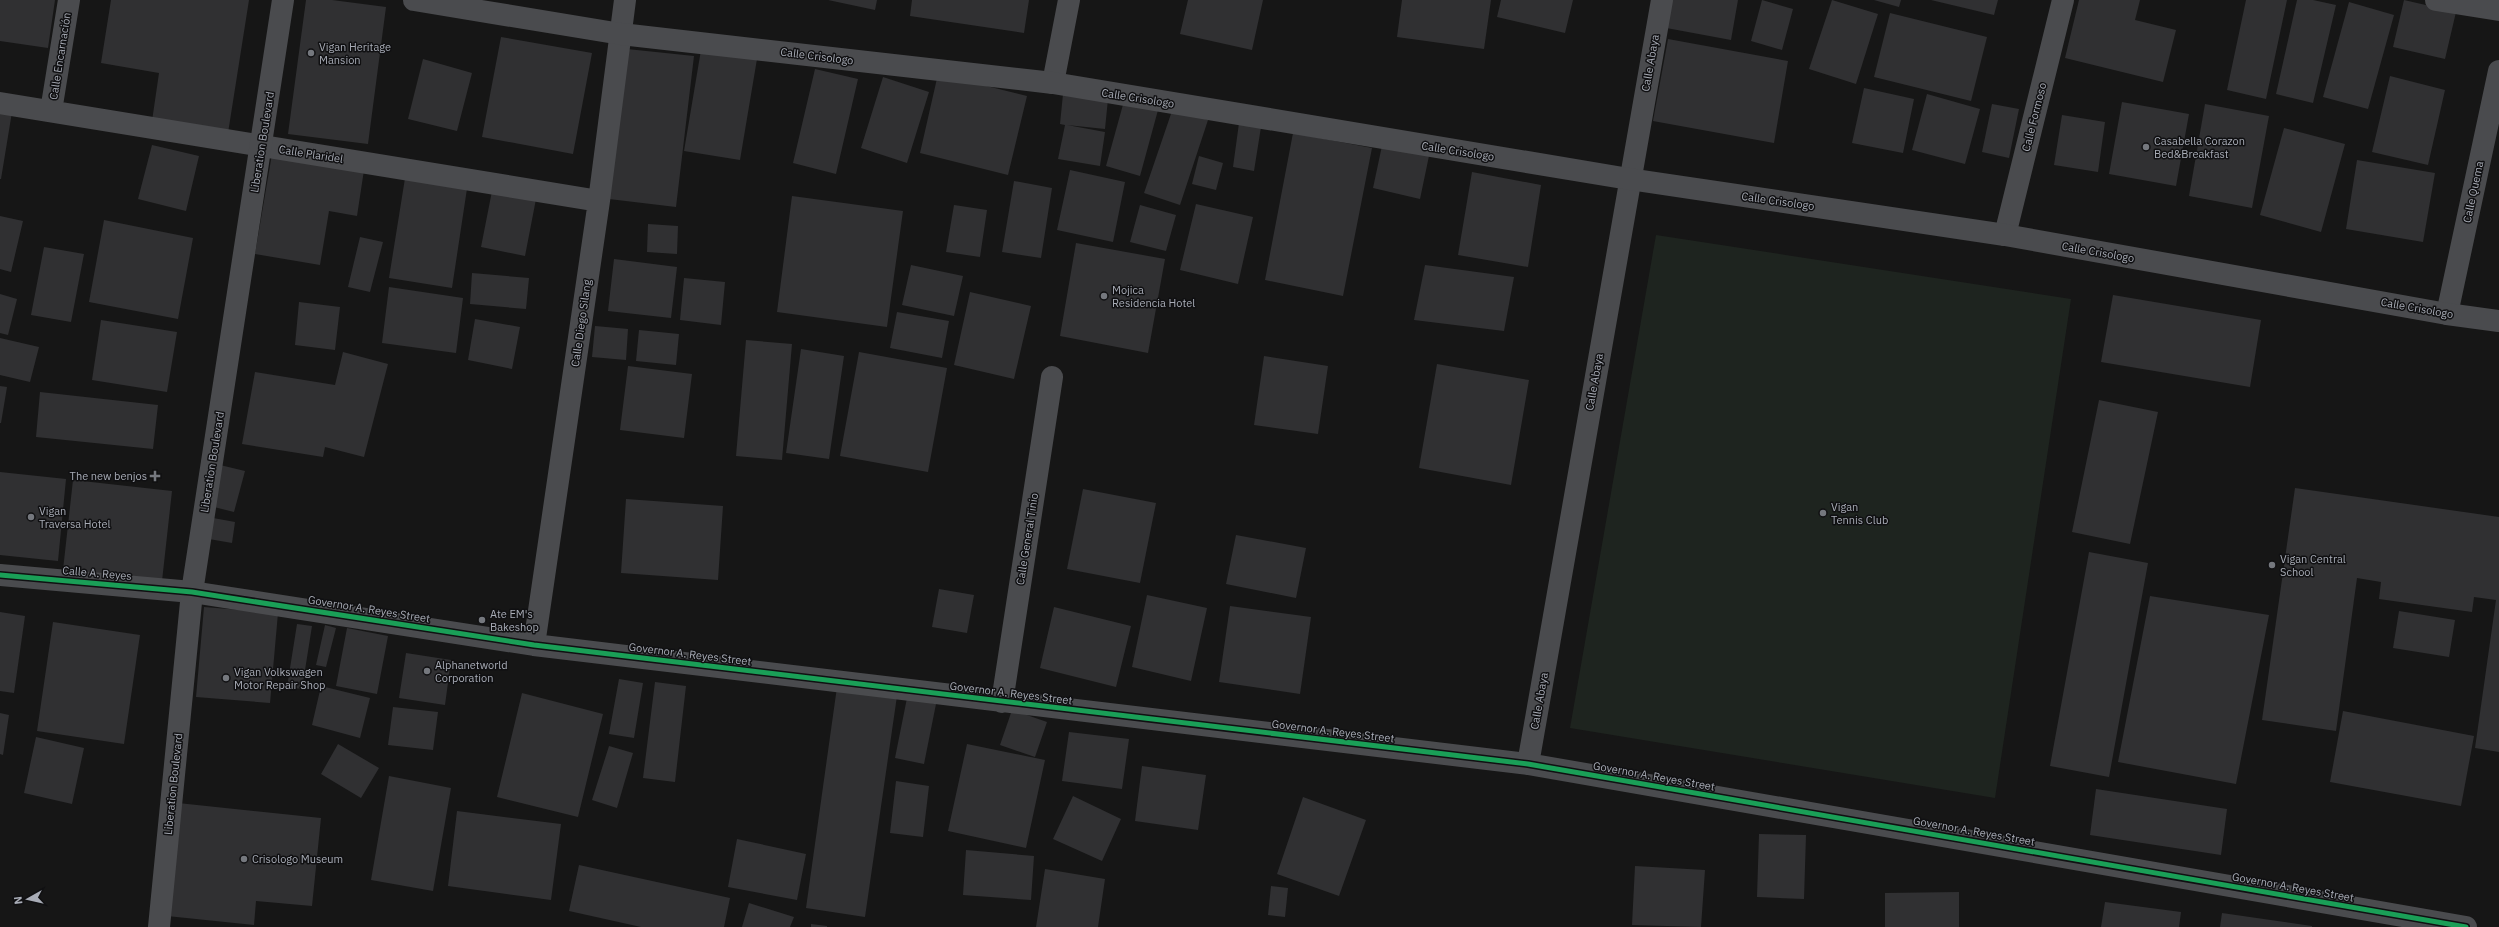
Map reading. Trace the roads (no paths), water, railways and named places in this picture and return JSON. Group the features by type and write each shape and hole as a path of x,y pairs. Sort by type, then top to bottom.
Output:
{"street":[{"name":"Calle Encarnación","path":"51,111 69,0"},
{"name":"Liberation Boulevard","path":"159,927 192,592 262,146 283,0"},
{"name":"Calle Crisologo","path":"414,0 621,34 1053,83 1629,179 2005,235 2447,314 2499,321"},
{"name":"Calle Diego Silang","path":"534,645 598,201 625,0"},
{"path":"1053,83 1069,0"},
{"name":"Calle Abaya","path":"1528,764 1629,179 1662,0"},
{"name":"Calle Formoso","path":"2005,235 2063,0"},
{"path":"2436,0 2499,10"},
{"name":"Calle Quema","path":"2447,314 2499,71"},
{"name":"Calle Plaridel","path":"0,103 598,201"},
{"name":"Calle General Tinio","path":"1002,702 1052,377"},
{"name":"Calle A. Reyes","path":"0,575 192,592"},
{"name":"Governor A. Reyes Street","path":"192,592 534,645 1528,764 2466,927"}],"place":[{"name":"Vigan Heritage Mansion","path":"311,53"},
{"name":"Casabella Corazon Bed&Breakfast","path":"2146,147"},
{"name":"Mojica Residencia Hotel","path":"1104,296"},
{"name":"The new benjos","path":"155,476"},
{"name":"Vigan Tennis Club","path":"1823,513"},
{"name":"Vigan Traversa Hotel","path":"31,517"},
{"name":"Vigan Central School","path":"2272,565"},
{"name":"Ate EM's Bakeshop","path":"482,620"},
{"name":"Alphanetworld Corporation","path":"427,671"},
{"name":"Vigan Volkswagen Motor Repair Shop","path":"226,678"},
{"name":"Crisologo Museum","path":"244,859"}]}
